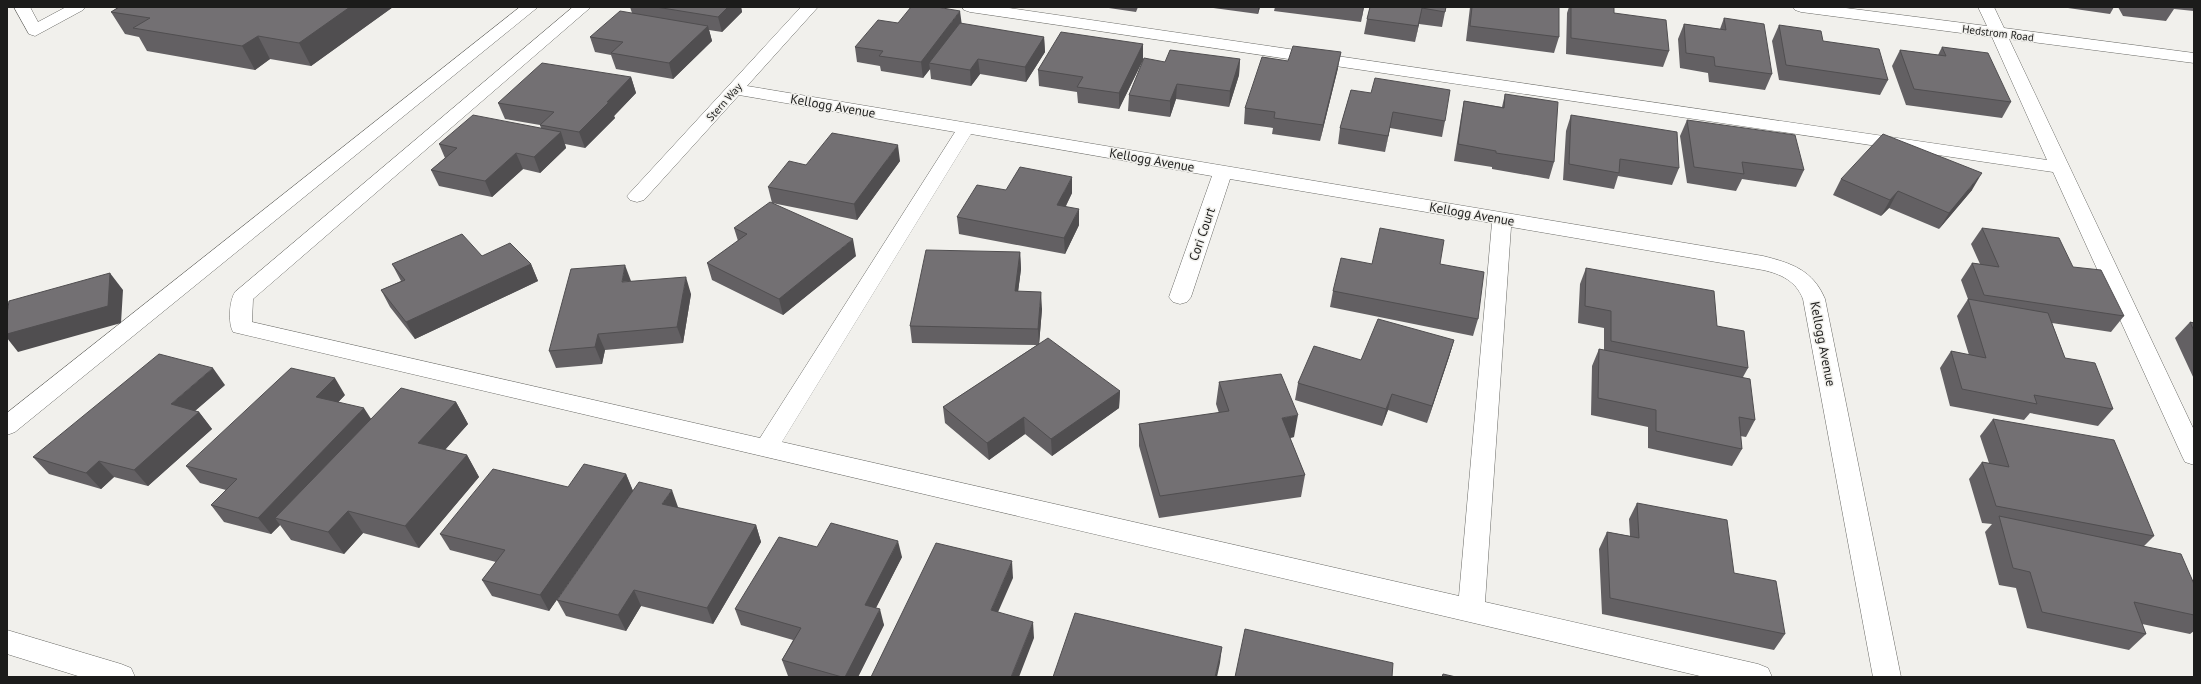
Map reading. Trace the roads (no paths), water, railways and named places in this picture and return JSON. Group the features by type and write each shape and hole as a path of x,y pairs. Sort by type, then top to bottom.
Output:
{"street":[{"path":"22,7 35,31 77,7"},
{"path":"7,426 530,7"},
{"path":"583,7 242,297 241,327 1758,677"},
{"name":"Stern Way","path":"637,196 810,7"},
{"path":"970,7 2059,167"},
{"name":"Hedstrom Road","path":"1801,7 2194,58"},
{"path":"1986,7 2194,456"},
{"name":"Kellogg Avenue","path":"735,89 1763,263 1791,272 1805,281 1814,299 1887,677"},
{"path":"766,448 966,128"},
{"name":"Cori Court","path":"1180,297 1223,172"},
{"path":"1471,611 1502,219"},
{"path":"7,642 121,677"}]}
